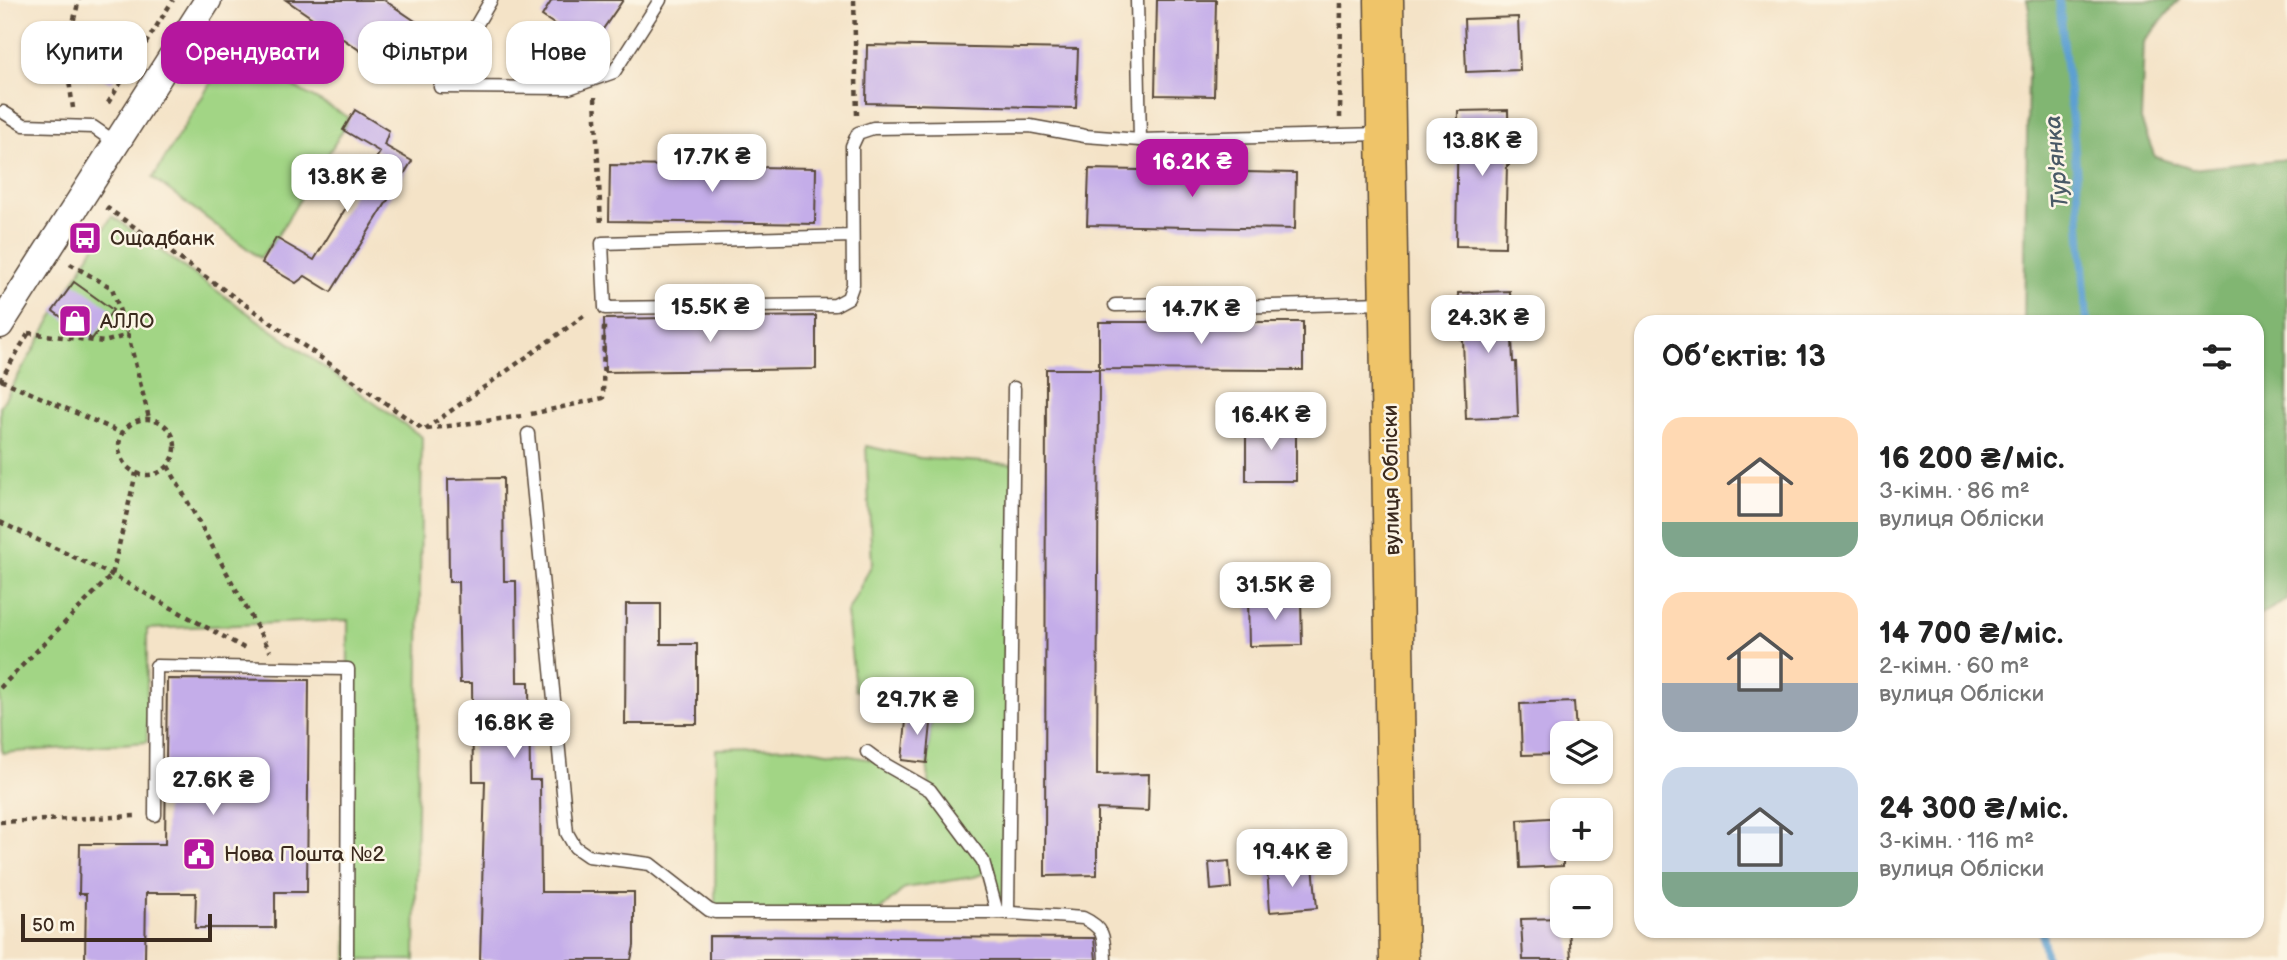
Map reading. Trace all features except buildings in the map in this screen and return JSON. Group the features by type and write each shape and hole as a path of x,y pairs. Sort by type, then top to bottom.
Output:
{"main road":[{"name":"вулиця Обліски","path":"1384,0 1399,960"}],"street":[{"path":"0,325 208,0"}],"lane":[{"path":"491,0 478,18 440,87 569,88 580,84"},
{"path":"610,73 614,72 660,0"},
{"path":"1137,0 1140,140"},
{"path":"3,112 24,125 93,127 117,143"},
{"path":"852,236 602,243 605,308 835,305 848,298 853,284 852,146 858,133 873,128 1030,126 1085,136 1140,140 1385,134"},
{"path":"1115,305 1185,304 1229,307 1388,302"},
{"path":"1003,913 1014,388"},
{"path":"528,435 567,833 575,848 588,856 650,864 709,911 715,912 1003,913 1083,918 1095,923 1104,935 1105,960"},
{"path":"155,816 156,666 348,669 347,960"},
{"path":"867,752 930,790 983,861 1003,913"}],"path":[{"path":"76,126 65,53 79,0"},
{"path":"854,0 858,133"},
{"path":"1340,135 1341,0"},
{"path":"594,84 602,243"},
{"path":"105,206 424,430 527,415 603,398 605,301"},
{"path":"70,264 113,288 149,418"},
{"path":"424,430 605,301"},
{"path":"28,333 104,342 128,335"},
{"path":"1,380 122,433"},
{"path":"149,418 164,423 174,436 176,452 168,466 154,475 136,473 127,467 120,457 118,444 122,433 134,421 149,418"},
{"path":"168,466 278,667"},
{"path":"0,688 112,575 136,473"},
{"path":"0,522 112,575 278,667"},
{"path":"0,822 155,816"}],"green space":[{"path":"2027,0 2179,0 2144,42 2141,120 2155,157 2192,169 2287,159 2287,600 2264,613 2264,315 2024,315"},
{"path":"210,84 289,84 348,117 343,130 276,238 260,258 153,178"},
{"path":"112,216 422,437 415,960 347,960 348,620 147,629 147,742 2,753 0,407"},
{"path":"866,446 920,458 1013,464 1008,913 997,912 986,873 905,888 878,912 715,912 716,749 799,747 879,761 930,789 927,763 932,714 907,711 855,690 847,613 872,564"}],"waterway":[{"name":"Тур'янка","path":"2059,0 2074,138 2087,315"},
{"name":"Тур'янка","path":"2043,938 2046,960"}],"place":[{"name":"Ощадбанк","path":"85,238"},
{"name":"АЛЛО","path":"75,321"},
{"name":"Нова Пошта №2","path":"199,854"}]}
